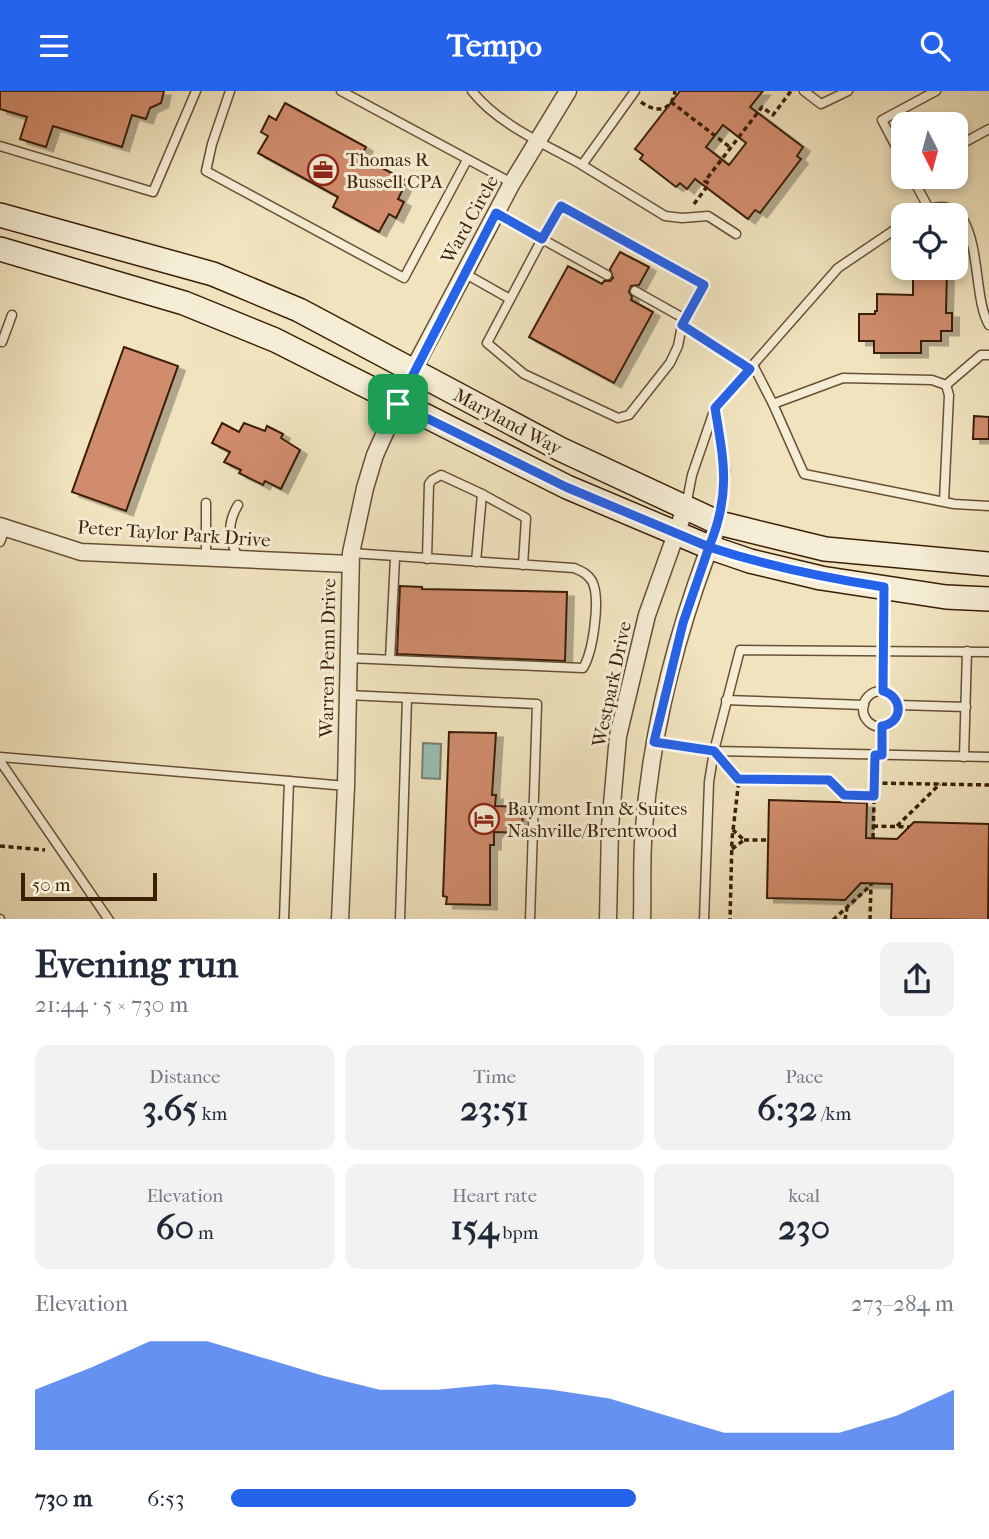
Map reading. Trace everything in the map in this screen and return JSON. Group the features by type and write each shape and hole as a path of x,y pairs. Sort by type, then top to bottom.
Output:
{"main road":[{"name":"Maryland Way","path":"0,215 213,274 299,310 560,449 719,523 825,549 989,564"},
{"name":"Maryland Way","path":"0,249 184,303 275,340 566,487 709,547 750,561 821,578 946,597 989,599"},
{"path":"398,404 413,370"}],"street":[{"name":"Ward Circle","path":"413,370 512,184 568,91"},
{"name":"Warren Penn Drive","path":"340,919 346,786 350,559 375,455 398,404"},
{"name":"Westpark Drive","path":"608,919 610,827 618,736 647,615 686,506"},
{"path":"642,919 644,830 654,742 683,623 719,523"},
{"name":"Peter Taylor Park Drive","path":"2,532 81,552 239,559 350,559"}],"lane":[{"path":"0,146 153,192 196,91"},
{"path":"230,91 206,171 404,278 467,160"},
{"path":"341,91 512,184"},
{"path":"472,91 489,109 666,216 708,216 736,234"},
{"path":"804,91 821,104 848,91"},
{"path":"897,112 936,91"},
{"path":"582,166 633,93"},
{"path":"891,115 882,120 891,137"},
{"path":"968,140 989,129"},
{"path":"561,206 704,285 684,322 670,363 628,415 618,418 524,374 487,343 542,239 561,206"},
{"path":"496,213 607,275"},
{"path":"968,226 974,243 978,291 989,325"},
{"path":"686,506 692,475 715,408 838,268 891,232"},
{"path":"464,273 510,299"},
{"path":"635,291 751,367 773,404 804,474 954,504 989,506"},
{"path":"2,342 12,315"},
{"path":"946,385 981,355 989,355"},
{"path":"773,404 843,378 932,380 946,385"},
{"path":"944,501 949,395 946,385"},
{"path":"715,408 725,471 719,523"},
{"path":"427,559 429,484 441,475 526,519 523,565"},
{"path":"476,562 482,494"},
{"path":"206,503 206,558"},
{"path":"238,505 232,516 229,532 239,559"},
{"path":"390,659 395,558"},
{"path":"348,658 583,668 590,653 595,618 591,579 574,568 427,559 350,559"},
{"path":"883,691 884,587"},
{"path":"704,919 709,782 714,751 740,650 989,652"},
{"path":"964,757 967,651"},
{"path":"883,691 894,697 899,705 899,712 894,721 882,726 875,725 866,718 864,705 873,693 883,691"},
{"path":"348,695 537,705 530,919"},
{"path":"400,919 407,698"},
{"path":"726,700 864,705"},
{"path":"899,705 966,707"},
{"path":"878,755 882,726"},
{"path":"654,742 714,751 989,757"},
{"path":"0,759 346,786"},
{"path":"0,759 109,919"},
{"path":"284,919 289,781"}],"path":[{"path":"633,93 652,109 665,108 671,102 675,91"},
{"path":"684,218 709,184 705,181 762,107 773,115 790,91"},
{"path":"671,102 731,148"},
{"path":"714,751 738,779 730,919"},
{"path":"873,838 874,783 878,755"},
{"path":"738,779 829,780 844,795 874,796"},
{"path":"874,783 989,785"},
{"path":"897,826 940,784"},
{"path":"873,826 909,827"},
{"path":"733,831 744,840"},
{"path":"732,849 744,840 768,839"},
{"path":"0,846 37,849"},
{"path":"833,919 871,885 870,919"},
{"path":"845,919 847,907"}],"water":[{"path":"423,743 441,744 440,779 422,778"}],"building":[{"path":"0,91 164,91 161,103 150,108 146,119 132,115 122,147 53,126 46,147 20,139 27,117 0,109"},
{"path":"680,91 763,91 750,107 803,147 797,156 801,159 760,213 755,210 748,219 695,179 687,189 680,183 676,187 640,159 643,155 635,149","holes":["723,125 746,143 729,165 706,147"]},
{"path":"285,103 366,147 361,157 407,181 398,199 404,202 396,218 389,214 379,232 333,207 338,197 258,153 268,136 261,132 269,116 276,120"},
{"path":"620,252 649,267 639,285 631,286 629,292 631,300 653,312 614,383 529,337 568,266 602,284 613,278 610,269"},
{"path":"913,280 947,280 946,313 952,313 952,331 941,331 941,341 921,341 921,353 874,353 874,341 859,341 859,314 875,314 877,294 913,295"},
{"path":"124,347 178,366 126,511 72,492"},
{"path":"974,416 989,417 989,439 973,439"},
{"path":"222,423 239,432 244,423 265,431 267,426 283,434 281,438 300,450 281,489 265,481 263,485 224,462 230,452 212,443"},
{"path":"400,586 422,589 567,592 565,661 397,654"},
{"name":"Baymont Inn & Suites Nashville/Brentwood","path":"449,732 496,733 492,795 496,795 495,806 523,807 522,833 494,832 494,845 490,845 490,905 446,904 447,897 443,896"},
{"path":"769,800 867,803 866,838 897,839 914,822 989,824 988,919 891,919 892,884 861,883 845,900 767,898"}],"place":[{"name":"Thomas R Bussell CPA","path":"323,170"},
{"name":"Baymont Inn & Suites Nashville/Brentwood","path":"484,819"}],"route":[{"path":"398,404 438,321 496,213 542,239 561,206 704,285 682,325 750,369 715,408 725,471 719,523 709,547 750,561 821,578 884,587 883,691 894,697 899,705 899,712 894,721 882,726 882,755 875,755 874,796 844,795 829,780 738,779 714,751 654,742 683,623 709,547 566,487 398,404"}]}
